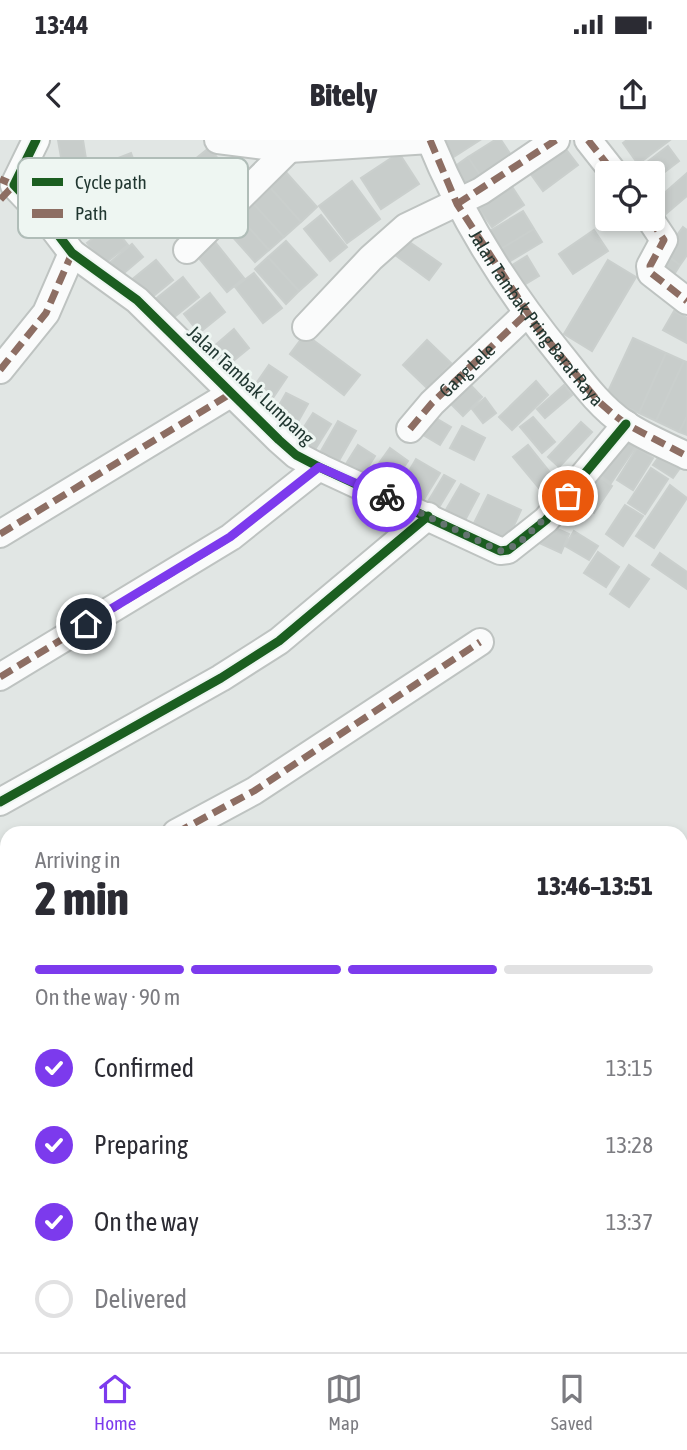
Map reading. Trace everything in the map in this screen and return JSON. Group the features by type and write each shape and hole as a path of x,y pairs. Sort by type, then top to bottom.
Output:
{"street":[{"name":"Jalan Tambak Lumpang","path":"24,158 36,140"},
{"path":"218,140 289,149 430,140"},
{"name":"Jalan Tambak Pring Barat Raya","path":"430,140 457,204 527,313 598,401 626,424 687,456"},
{"path":"306,327 371,258 406,227 457,204 556,140"},
{"path":"588,140 605,161"},
{"path":"248,190 289,149"},
{"name":"Jalan Tambak Lumpang","path":"5,188 18,168"},
{"path":"658,231 664,240 649,268 687,301"},
{"name":"Jalan Tambak Lumpang","path":"61,238 72,253 137,300 296,455 500,551 513,548 546,520 626,424"},
{"path":"187,250 199,238"},
{"path":"0,370 46,313 72,253"},
{"name":"Gang Lele","path":"410,429 432,403 527,313"},
{"name":"Jalan Tambak Lumpang","path":"0,534 232,393"},
{"path":"0,677 230,537 319,467"},
{"path":"0,802 221,678 279,642 428,516"},
{"path":"189,826 254,791 480,642"}],"building":[{"path":"58,140 83,140 86,158 61,158"},
{"path":"431,140 480,140 446,162"},
{"path":"495,140 501,140 511,155 480,175 468,157"},
{"path":"627,140 670,140 642,161 636,161 623,143"},
{"path":"668,146 679,161 665,172 665,161 649,161"},
{"path":"209,148 217,158 196,158"},
{"path":"565,148 578,165 543,191 530,173"},
{"path":"131,153 133,158 118,158"},
{"path":"399,153 419,184 381,209 361,178"},
{"path":"468,157 480,175 465,185 454,167"},
{"path":"284,170 317,207 301,222 267,184"},
{"path":"687,173 687,196 665,215 665,192"},
{"path":"505,176 524,205 492,227 472,199"},
{"path":"352,181 380,219 347,243 319,206"},
{"path":"267,184 301,222 284,237 250,200"},
{"path":"250,200 284,237 269,250 248,226"},
{"path":"523,211 534,229 489,256 478,238"},
{"path":"321,215 347,247 330,261 304,229"},
{"path":"248,226 269,250 255,262 234,238 248,238"},
{"path":"683,227 687,230 687,255 680,265 664,253"},
{"path":"534,229 542,242 497,269 489,256"},
{"path":"594,230 608,251 573,274 559,254"},
{"path":"398,234 441,264 429,280 387,249"},
{"path":"93,238 122,238 128,245 104,264 87,243"},
{"path":"212,238 244,278 227,292 193,251"},
{"path":"286,241 317,275 299,291 268,257"},
{"path":"132,244 143,257 118,278 107,265"},
{"path":"664,253 680,265 670,281 653,269"},
{"path":"527,256 539,276 519,288 506,269"},
{"path":"268,257 299,291 286,304 255,269"},
{"path":"156,260 173,280 146,302 129,282"},
{"path":"608,260 636,277 592,351 564,334"},
{"path":"254,273 282,308 263,323 235,287"},
{"path":"183,277 199,297 168,322 152,302"},
{"path":"210,293 225,312 199,333 184,314"},
{"path":"674,311 687,318 687,343 663,330"},
{"path":"234,329 249,348 221,371 206,353"},
{"path":"305,334 360,375 344,395 290,354"},
{"path":"633,338 666,353 639,413 605,398"},
{"path":"427,340 451,363 428,389 403,365"},
{"path":"666,353 684,361 656,421 639,413"},
{"path":"684,361 687,362 687,416 679,432 656,421"},
{"path":"269,365 287,377 262,414 244,401"},
{"path":"462,376 482,397 463,416 442,395"},
{"path":"536,381 548,395 512,430 499,417"},
{"path":"564,385 572,395 545,418 537,409"},
{"path":"286,393 308,404 290,436 269,423"},
{"path":"485,398 496,413 483,423 472,409"},
{"path":"313,413 331,424 309,459 291,447"},
{"path":"429,414 451,427 440,445 418,432"},
{"path":"687,416 687,435 679,432"},
{"path":"533,417 555,442 542,453 520,427"},
{"path":"338,421 356,431 336,466 318,456"},
{"path":"581,422 592,432 559,467 548,457"},
{"path":"462,426 485,438 474,460 450,448"},
{"path":"620,435 636,446 611,483 595,472"},
{"path":"358,445 375,456 363,475 346,464"},
{"path":"528,445 553,476 539,488 513,457"},
{"path":"390,448 408,461 386,493 367,480"},
{"path":"637,448 653,458 633,490 617,480"},
{"path":"660,455 680,468 673,478 653,465"},
{"path":"416,459 440,473 418,509 395,495"},
{"path":"651,468 668,479 645,514 628,503"},
{"path":"594,473 612,486 594,513 575,501"},
{"path":"444,475 455,481 435,514 424,508"},
{"path":"461,484 479,494 463,524 444,513"},
{"path":"670,485 687,498 654,548 636,536"},
{"path":"488,495 521,510 507,541 473,525"},
{"path":"625,505 643,516 623,546 606,534"},
{"path":"544,523 569,534 561,553 535,541"},
{"path":"574,531 598,546 589,560 565,546"},
{"path":"598,552 619,567 606,587 584,573"},
{"path":"660,553 687,572 687,589 652,565"},
{"path":"629,565 649,579 629,607 610,594"}],"marked path":[{"path":"430,140 457,204 537,327 598,401 613,414 626,424 687,456"},
{"path":"457,204 556,140"},
{"path":"588,140 605,161"},
{"path":"0,179 14,185 0,200"},
{"path":"658,231 664,240 650,266 651,273 687,301"},
{"path":"0,370 46,313 72,253"},
{"path":"410,429 432,403 527,313"},
{"path":"0,534 232,393"},
{"path":"0,677 231,537 319,467"},
{"path":"189,826 254,791 480,642"}],"cycle path":[{"path":"27,158 36,140"},
{"path":"18,177 14,185 18,189"},
{"path":"61,238 72,253 137,300 296,455 500,551 508,550 546,520 626,424"},
{"path":"0,802 221,678 279,641 428,516"}],"way so far":[{"path":"387,497 500,551 517,545 568,496"}],"route":[{"path":"86,624 230,537 319,467 387,497"}]}
